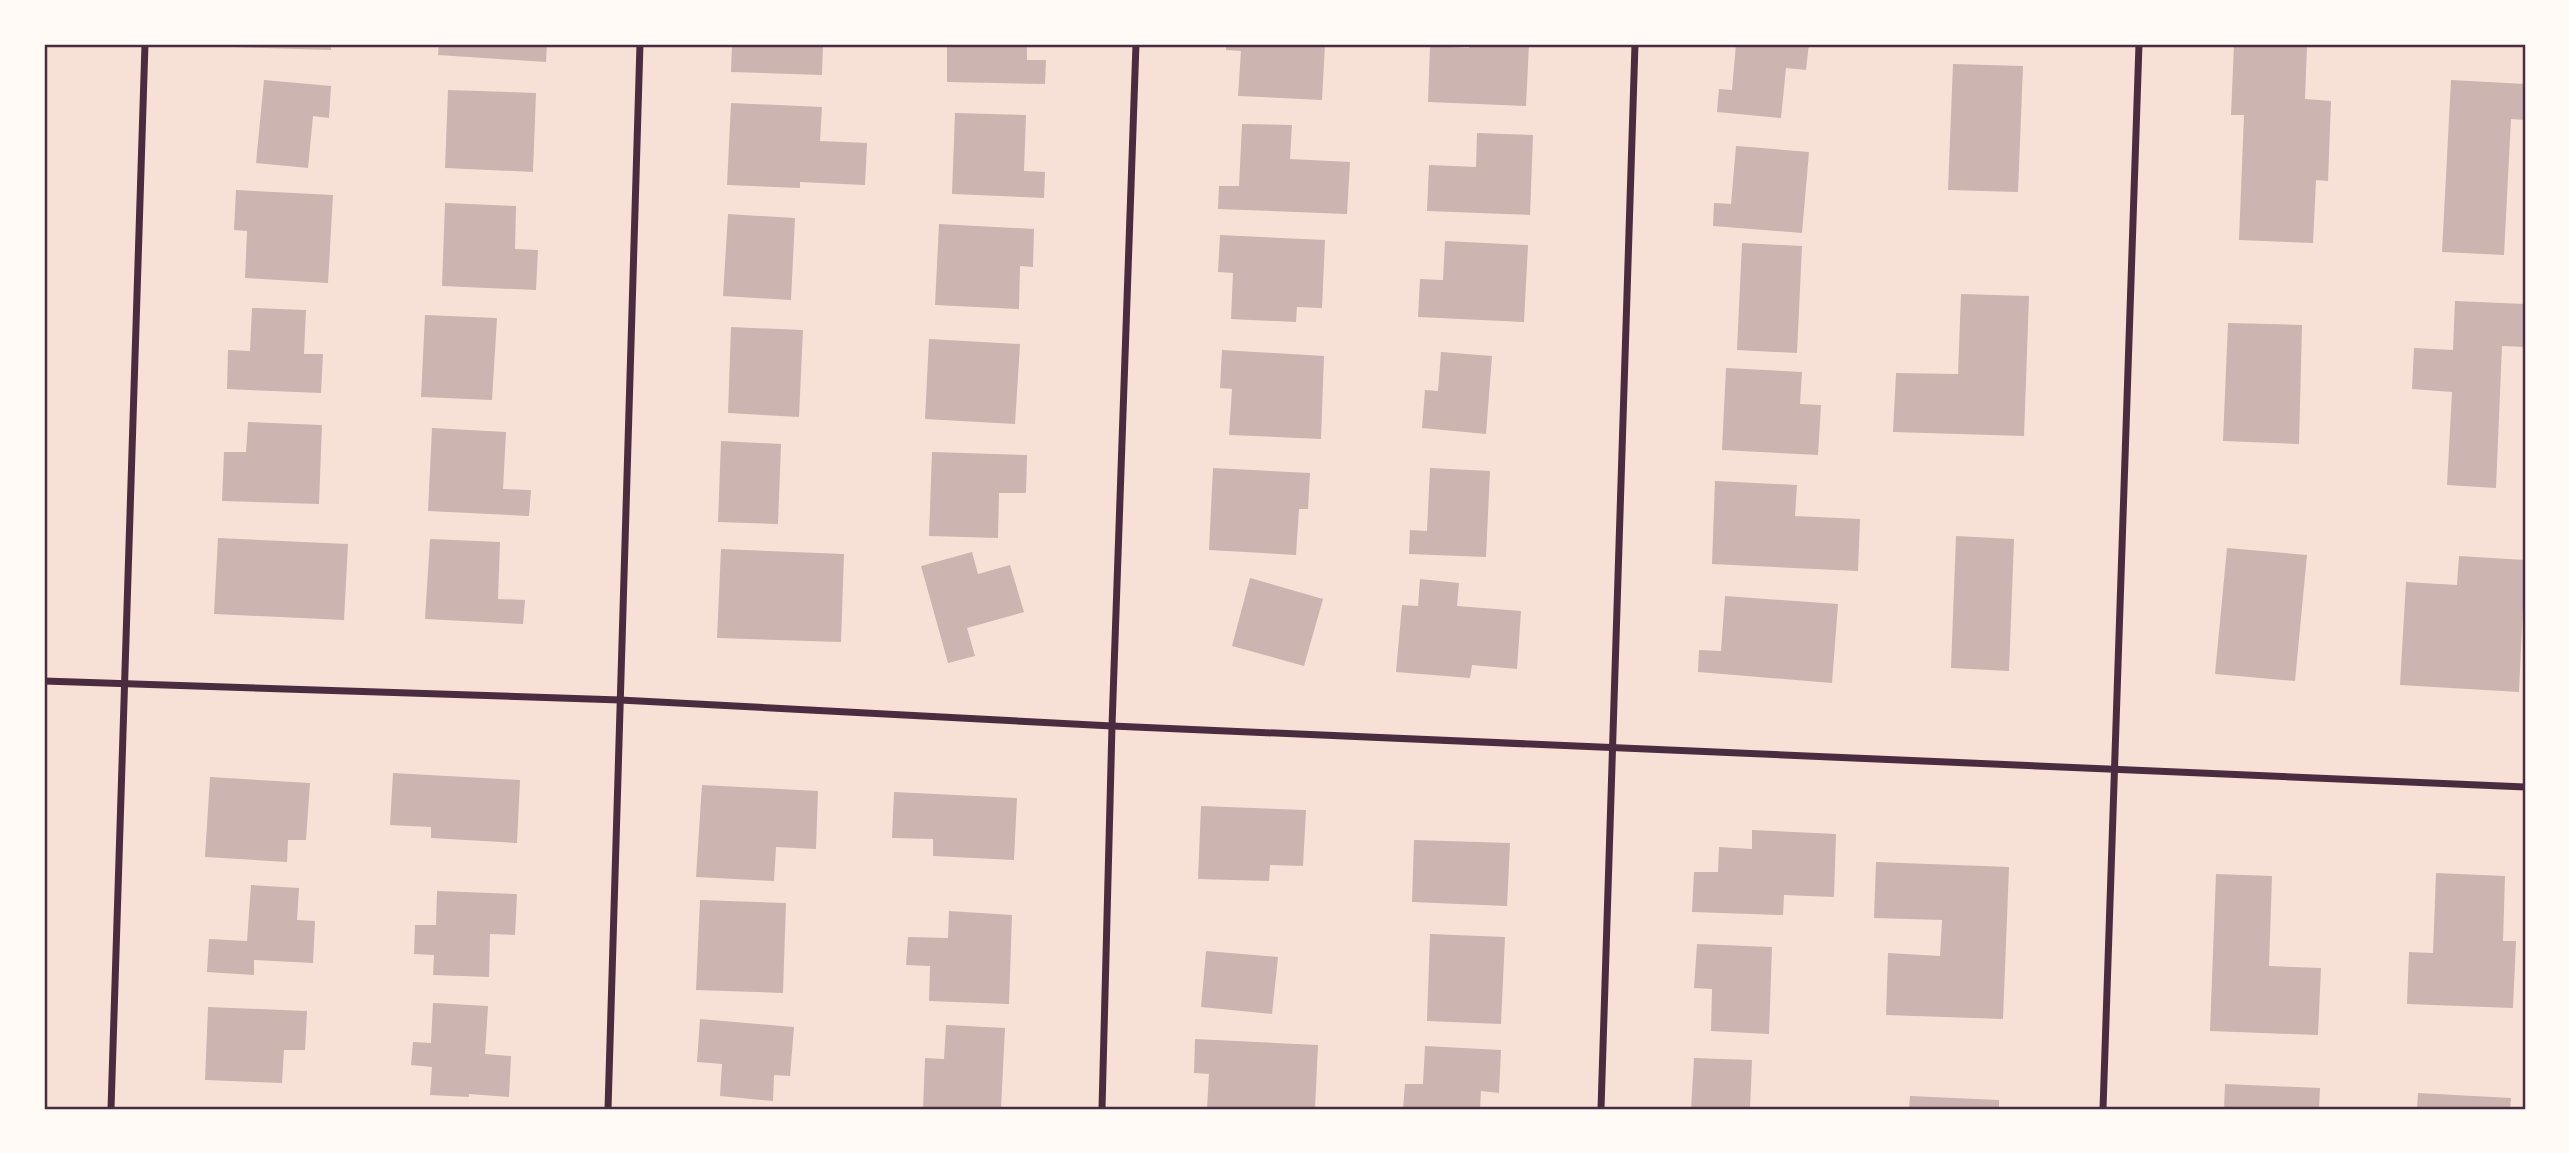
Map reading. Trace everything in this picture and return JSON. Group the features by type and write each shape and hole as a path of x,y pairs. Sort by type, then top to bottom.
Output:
{"street":[{"path":"111,1109 145,44"},
{"path":"608,1109 640,44"},
{"path":"1102,1109 1112,726 1136,44"},
{"path":"1601,1109 1635,44"},
{"path":"2103,1109 2139,44"},
{"path":"44,681 620,700 1112,726 2525,787"}],"building":[{"path":"233,44 331,44 331,50 233,47"},
{"path":"439,44 547,44 546,62 438,55"},
{"path":"732,44 823,44 822,75 731,72"},
{"path":"947,44 1027,44 1027,60 1046,60 1045,84 947,82"},
{"path":"1226,44 1325,44 1322,100 1238,96 1241,51 1226,50"},
{"path":"1469,44 1529,44 1526,106 1428,102 1430,46 1469,48"},
{"path":"1736,44 1809,44 1806,70 1786,68 1781,118 1717,112 1719,89 1732,90"},
{"path":"2234,44 2307,46 2305,99 2331,101 2328,181 2316,180 2313,243 2239,240 2244,115 2231,115"},
{"path":"1953,64 2023,66 2018,192 1948,190"},
{"path":"264,80 331,86 329,118 313,116 308,168 256,163"},
{"path":"2451,80 2525,84 2525,120 2511,119 2504,255 2442,252"},
{"path":"448,90 536,93 533,172 445,168"},
{"path":"731,103 822,107 820,141 867,143 865,185 800,182 800,188 727,185"},
{"path":"955,113 1026,115 1024,171 1045,172 1044,198 952,194"},
{"path":"1242,124 1292,125 1290,159 1350,162 1347,214 1218,209 1219,186 1239,186"},
{"path":"1477,133 1533,135 1530,215 1427,211 1429,165 1476,167"},
{"path":"1736,146 1809,152 1802,233 1713,226 1714,203 1731,204"},
{"path":"236,190 333,195 328,283 245,278 247,231 234,230"},
{"path":"445,203 516,206 515,249 538,250 536,290 442,286"},
{"path":"728,214 795,218 791,300 723,296"},
{"path":"939,224 1034,229 1033,267 1020,266 1019,309 935,305"},
{"path":"1220,235 1325,240 1322,308 1297,307 1296,322 1231,319 1233,273 1218,272"},
{"path":"1445,241 1528,245 1524,322 1418,317 1420,279 1443,280"},
{"path":"1742,243 1802,246 1797,353 1737,350"},
{"path":"1961,294 2029,296 2024,436 1893,432 1896,373 1958,374"},
{"path":"2455,301 2525,304 2525,347 2502,346 2496,488 2447,485 2452,392 2412,389 2414,348 2453,350"},
{"path":"252,308 306,310 304,354 323,354 321,393 227,389 228,350 250,351"},
{"path":"425,315 497,318 492,400 421,397"},
{"path":"2228,323 2302,325 2299,444 2223,441"},
{"path":"731,327 803,330 799,417 728,413"},
{"path":"929,339 1020,344 1015,424 925,419"},
{"path":"1222,350 1324,356 1321,439 1229,435 1232,389 1220,388"},
{"path":"1441,352 1492,356 1486,434 1422,428 1425,390 1438,391"},
{"path":"1726,368 1802,372 1800,404 1821,405 1818,455 1722,450"},
{"path":"248,422 322,425 319,504 222,501 224,452 246,452"},
{"path":"432,428 506,432 503,489 531,490 529,516 428,511"},
{"path":"721,441 781,444 778,524 718,522"},
{"path":"932,452 1027,455 1026,493 999,493 998,538 929,536"},
{"path":"1213,468 1310,473 1308,509 1299,509 1296,555 1209,550"},
{"path":"1430,468 1490,471 1486,557 1409,554 1410,530 1427,531"},
{"path":"1715,481 1797,485 1795,516 1860,519 1858,571 1712,564"},
{"path":"1956,536 2014,539 2009,671 1951,668"},
{"path":"218,538 348,544 344,620 214,614"},
{"path":"430,539 500,542 498,599 525,600 523,624 425,619"},
{"path":"2227,548 2307,555 2295,681 2215,674"},
{"path":"721,549 844,554 841,642 717,638"},
{"path":"972,552 978,574 1010,565 1024,612 967,628 975,656 948,663 921,566"},
{"path":"2459,556 2525,560 2519,692 2400,685 2406,582 2457,585"},
{"path":"1250,578 1323,599 1304,666 1232,646"},
{"path":"1420,579 1459,583 1457,606 1521,611 1517,669 1472,665 1470,678 1396,672 1402,605 1418,606"},
{"path":"1725,596 1838,604 1832,683 1698,672 1699,650 1721,651"},
{"path":"393,773 520,780 517,843 431,838 431,827 390,825"},
{"path":"210,777 310,783 306,840 288,840 287,862 205,857"},
{"path":"702,785 818,791 816,849 776,847 774,881 696,877"},
{"path":"894,792 1017,798 1014,860 933,856 933,839 892,838"},
{"path":"1201,806 1306,810 1303,866 1270,865 1269,881 1198,879"},
{"path":"1752,830 1836,834 1834,897 1784,895 1783,915 1692,912 1694,872 1718,872 1719,847 1752,849"},
{"path":"1414,840 1510,843 1507,906 1412,902"},
{"path":"1876,862 2009,867 2003,1019 1886,1015 1888,953 1940,956 1942,920 1874,918"},
{"path":"2436,873 2505,876 2503,941 2516,941 2513,1008 2407,1004 2409,952 2433,953"},
{"path":"2216,874 2272,876 2269,966 2321,968 2318,1035 2210,1031"},
{"path":"251,885 299,888 297,920 315,921 313,963 254,960 254,975 207,972 209,939 247,941"},
{"path":"437,891 517,894 515,935 490,934 489,977 433,975 434,955 414,954 415,925 436,925"},
{"path":"700,900 786,903 783,993 696,990"},
{"path":"949,911 1012,915 1009,1004 929,1001 930,966 906,965 908,937 948,938"},
{"path":"1430,934 1505,937 1501,1024 1427,1021"},
{"path":"1697,944 1772,947 1769,1034 1711,1031 1712,989 1694,988"},
{"path":"1206,951 1278,957 1272,1014 1201,1007"},
{"path":"433,1003 488,1006 485,1054 511,1056 509,1097 430,1095 432,1067 411,1065 413,1042 431,1043"},
{"path":"208,1007 307,1011 305,1050 284,1050 282,1083 205,1080"},
{"path":"700,1019 794,1027 790,1076 774,1075 773,1101 720,1096 722,1064 697,1062"},
{"path":"946,1025 1005,1028 1001,1109 923,1109 925,1058 944,1059"},
{"path":"1195,1039 1318,1045 1315,1109 1207,1109 1209,1074 1194,1073"},
{"path":"1425,1046 1501,1050 1499,1093 1481,1091 1480,1109 1403,1109 1405,1084 1423,1084"},
{"path":"1694,1058 1752,1060 1750,1109 1691,1109"},
{"path":"2225,1084 2320,1088 2319,1109 2224,1109"},
{"path":"2418,1093 2511,1098 2510,1109 2417,1109"},
{"path":"1910,1096 1999,1100 1999,1109 1909,1109"}]}
